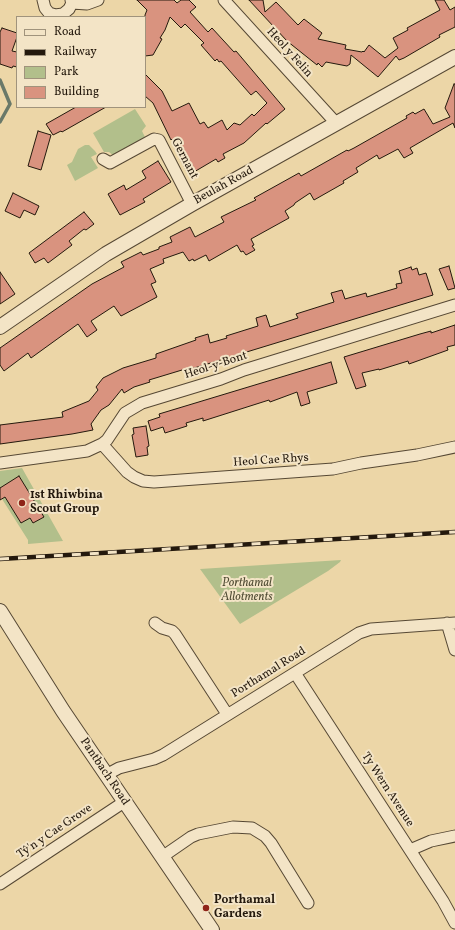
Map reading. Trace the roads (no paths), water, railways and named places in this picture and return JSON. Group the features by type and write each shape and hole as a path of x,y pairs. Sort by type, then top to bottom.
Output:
{"street":[{"path":"43,0 45,8 49,13 55,15 63,14 69,9 72,2 87,4 98,0"},
{"name":"Heol y Felin","path":"224,0 336,124"},
{"name":"Beulah Road","path":"0,327 106,254 192,204 455,57"},
{"name":"Gernant","path":"103,159 110,163 154,139 159,140 192,204"},
{"name":"Heol-y-Bont","path":"0,463 88,452 107,440 125,412 142,403 455,305"},
{"name":"Heol Cae Rhys","path":"102,444 126,472 143,481 154,482 333,469 361,463 429,453 455,447"},
{"name":"Pantbach Road","path":"0,611 44,683 212,930"},
{"path":"155,623 175,634 227,714"},
{"path":"451,623 455,650"},
{"name":"Porthamal Road","path":"106,775 119,768 163,756 227,714 364,630 451,623"},
{"name":"Ty Wern Avenue","path":"295,673 443,901 455,924"},
{"name":"Tŷ'n y Cae Grove","path":"0,884 124,802"},
{"path":"162,857 198,834 233,827 252,828 265,836 271,843 308,903"},
{"path":"410,850 430,840 455,836"}],"waterway":[{"path":"0,80 10,104 0,122"}],"railway":[{"path":"0,559 455,532"}],"place":[{"name":"1st Rhiwbina Scout Group","path":"22,503"},
{"name":"Porthamal Gardens","path":"206,908"}],"park label":[{"name":"Porthamal Allotments","path":"247,591"}]}
